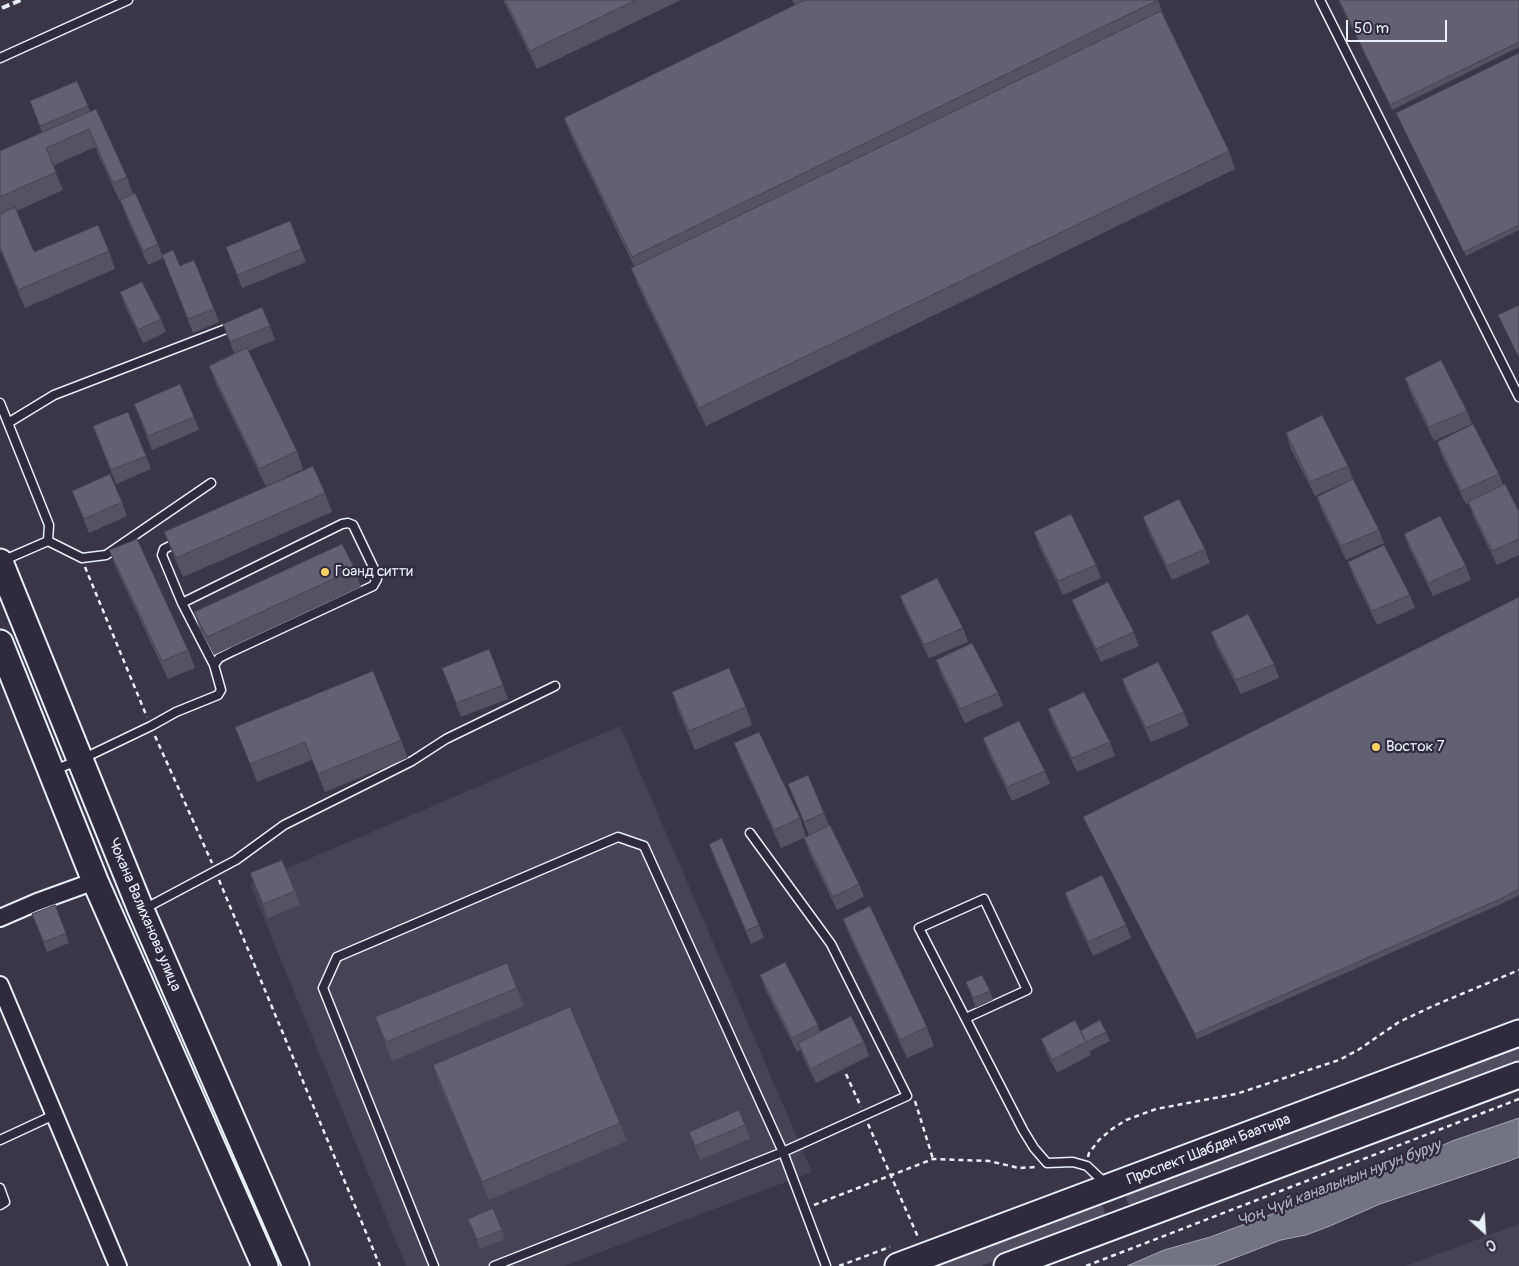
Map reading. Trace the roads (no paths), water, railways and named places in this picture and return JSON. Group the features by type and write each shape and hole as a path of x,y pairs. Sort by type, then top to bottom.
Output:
{"main road":[{"name":"Чокана Валиханова улица","path":"0,561 141,910 296,1266"},
{"name":"Чокана Валиханова улица","path":"0,643 95,880 264,1266"},
{"name":"Проспект Шабдан Баатыра","path":"898,1266 1519,1033"},
{"path":"1007,1266 1519,1075"},
{"path":"1110,1187 1123,1222"}],"street":[{"path":"0,918 95,880"},
{"path":"0,985 118,1266"}],"lane":[{"path":"0,58 128,0"},
{"path":"1320,0 1519,397"},
{"path":"8,423 54,395 231,327"},
{"path":"0,403 49,525 48,541"},
{"path":"0,561 48,541 82,558 106,554 211,482"},
{"path":"182,603 342,524 348,523 353,525 376,573 377,579 373,586 233,651 219,658 214,665"},
{"path":"52,771 80,760 176,712 218,695 221,690 214,665 182,603 162,556 164,549 188,537"},
{"path":"141,910 236,860 284,825 412,761 446,739 555,686"},
{"path":"494,1266 783,1152 907,1096 831,944 750,833"},
{"path":"434,1266 323,988 337,957 618,837 644,846 783,1152 826,1266"},
{"path":"966,1018 1027,990 984,899 919,928 1023,1130 1034,1148 1047,1163 1073,1162 1086,1166 1110,1187"},
{"path":"0,1140 54,1115"},
{"path":"0,1188 5,1202 0,1205"}],"water":[{"path":"1519,1118 1519,1157 1509,1161 1380,1204 1306,1235 1281,1240 1214,1266 1127,1266 1164,1250 1210,1237 1372,1177 1452,1141"}],"railway":[{"path":"2,8 21,0"}],"place":[{"name":"Гоанд ситти","path":"325,572"},
{"name":"Восток 7","path":"1376,747"}],"water label":[{"name":"Чоң Чүй каналынын нугун буруу","path":"1339,1184"}]}
